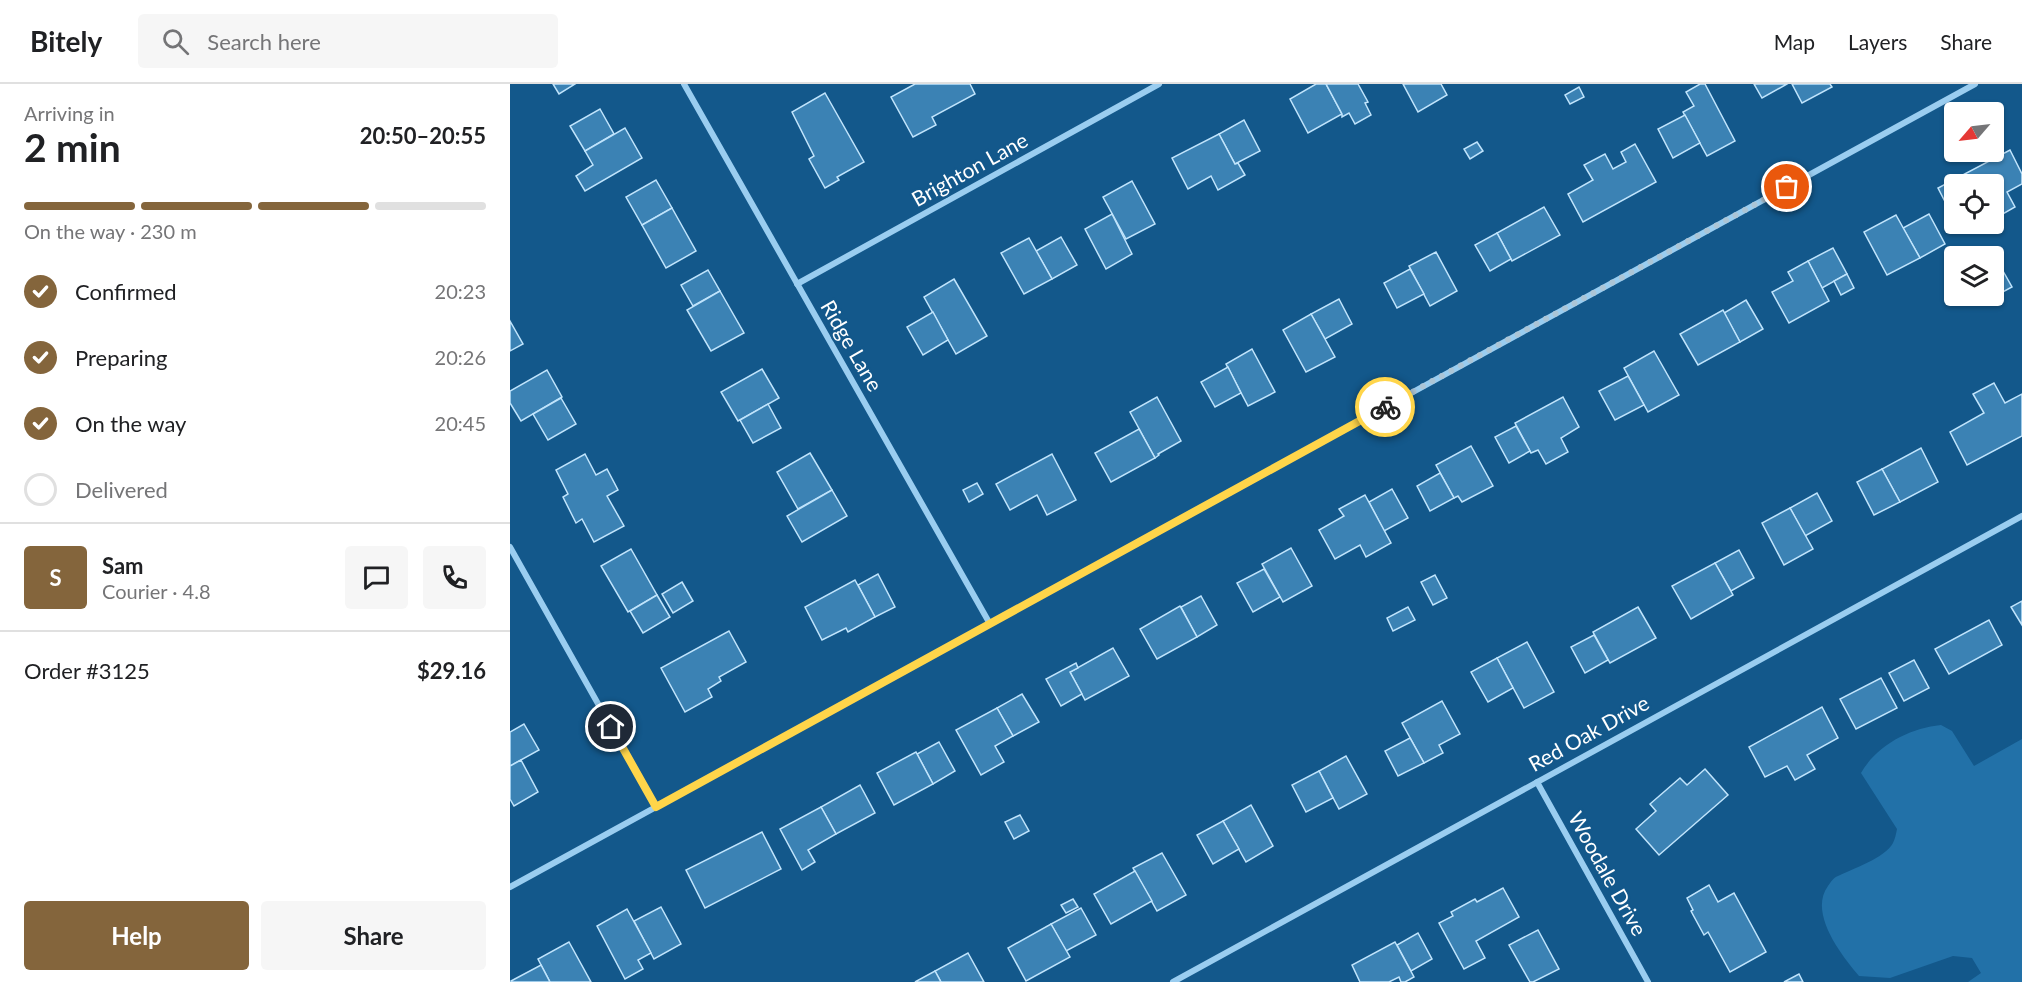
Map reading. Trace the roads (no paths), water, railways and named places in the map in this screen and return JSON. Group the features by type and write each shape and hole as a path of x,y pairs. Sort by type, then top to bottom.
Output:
{"street":[{"name":"Ridge Lane","path":"684,84 990,624"},
{"name":"Brighton Lane","path":"797,284 1159,84"},
{"path":"510,887 1975,84"},
{"name":"Red Oak Drive","path":"1173,982 2022,516"},
{"path":"510,547 656,807"},
{"name":"Woodale Drive","path":"1537,782 1648,982"}]}
